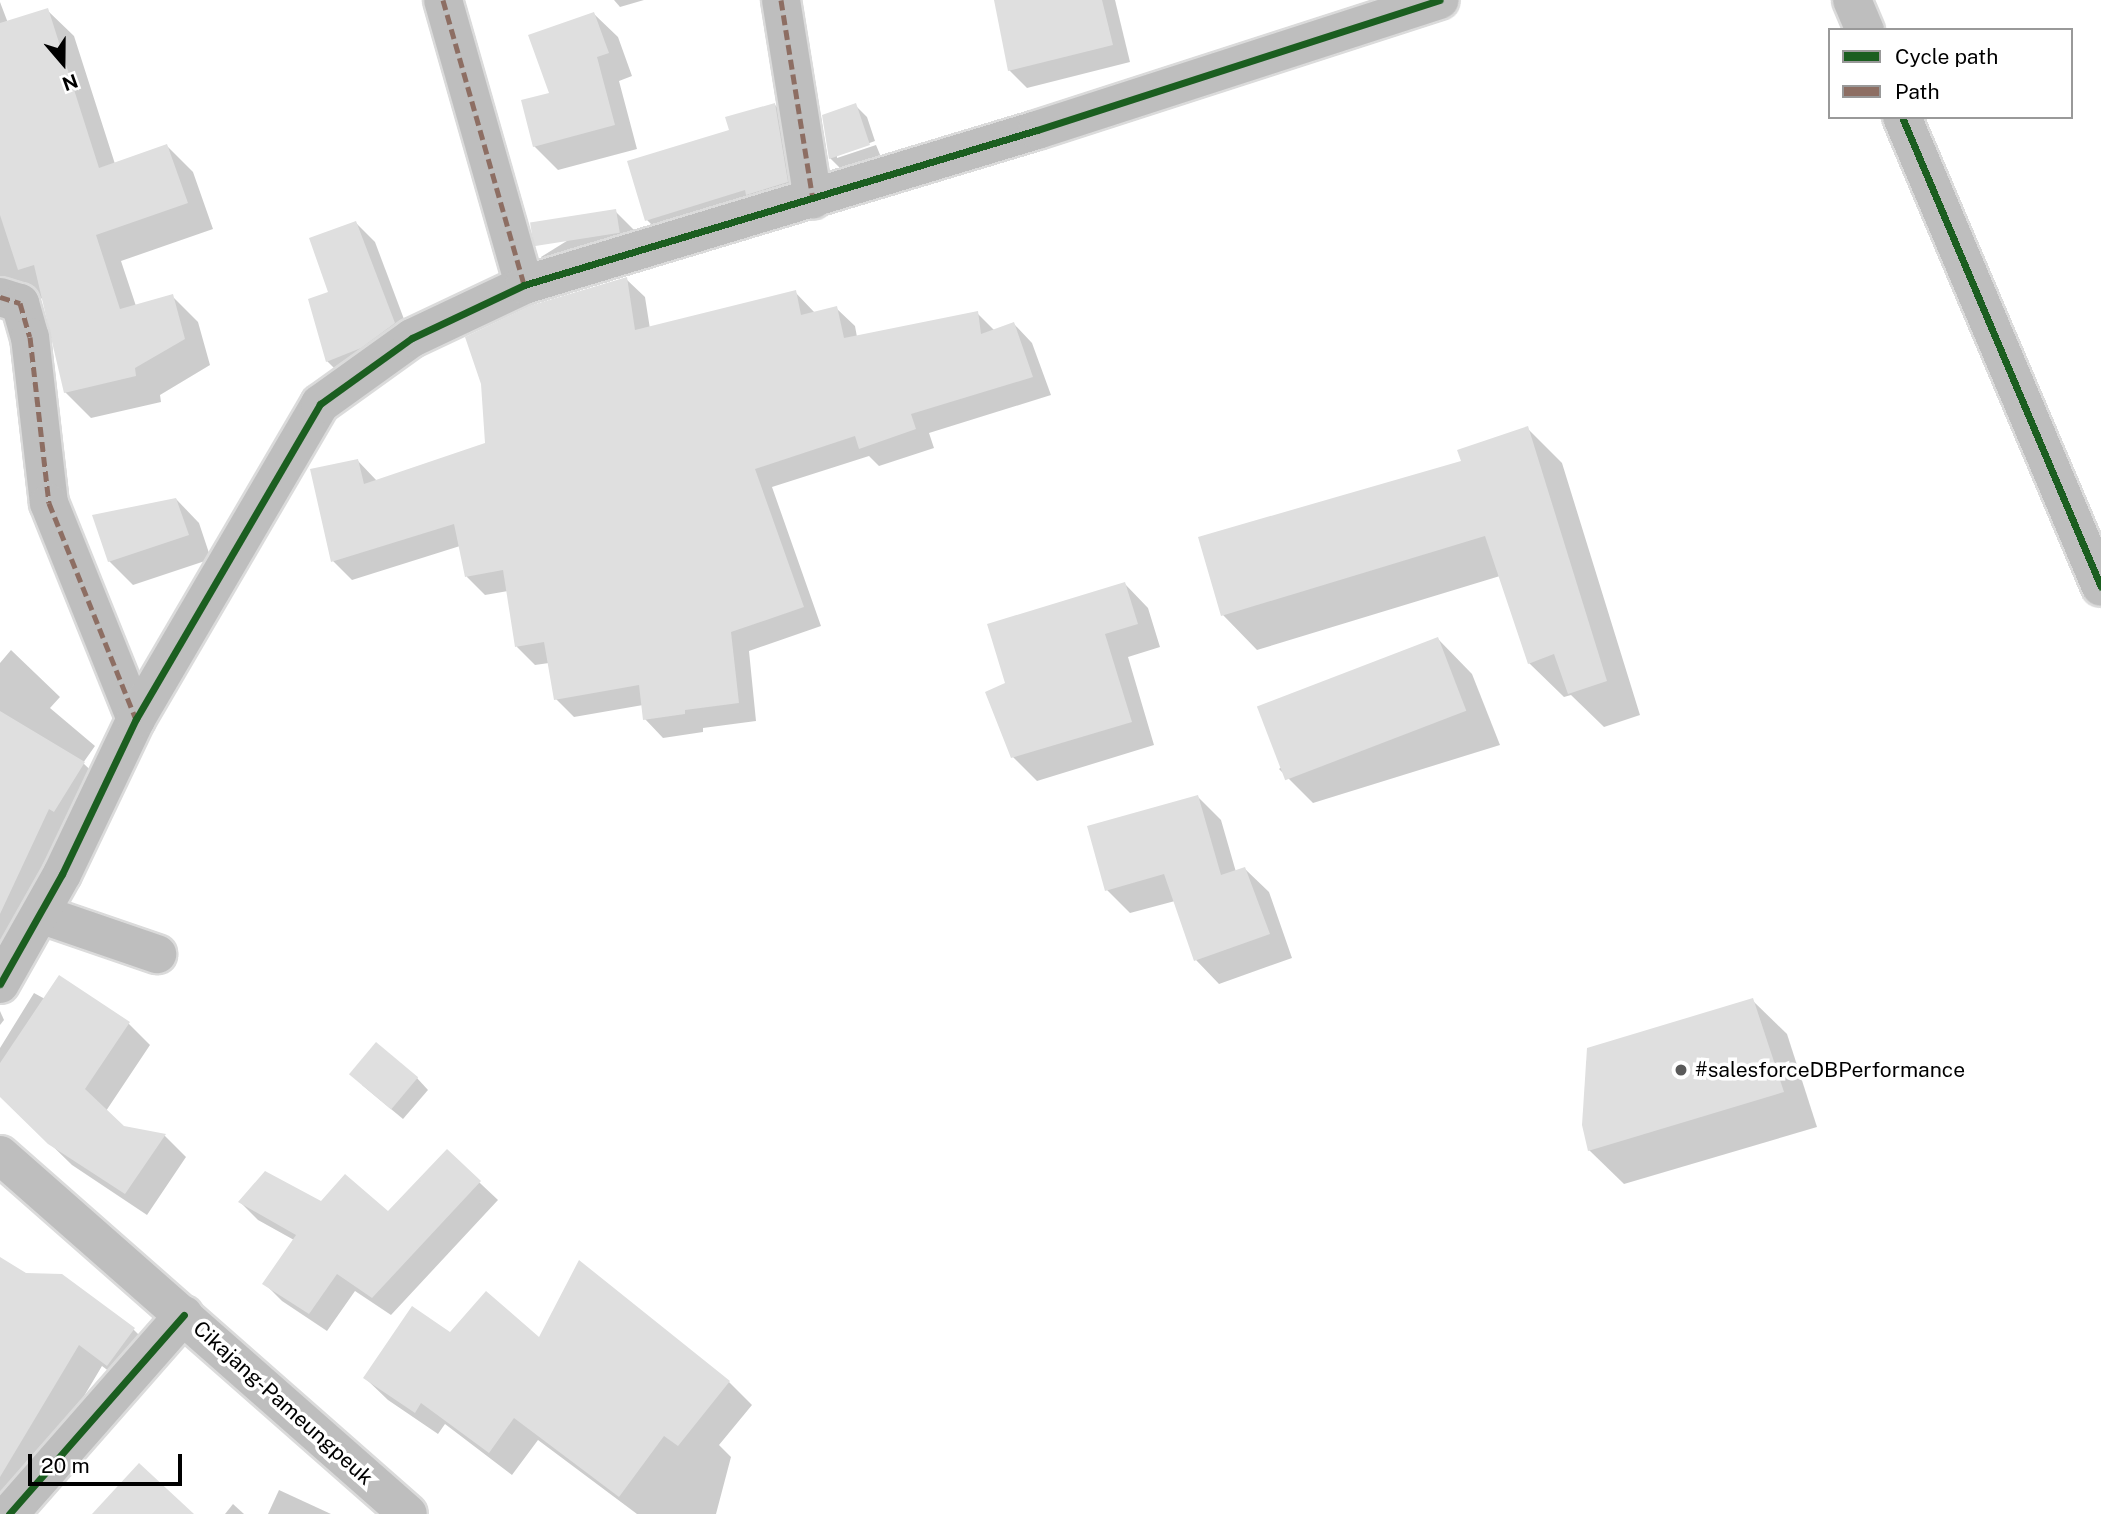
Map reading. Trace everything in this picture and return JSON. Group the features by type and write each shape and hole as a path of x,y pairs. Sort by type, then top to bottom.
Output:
{"street":[{"path":"443,0 524,285"},
{"path":"781,0 813,199"},
{"path":"0,984 62,874 136,719 320,404 412,338 524,285 813,199 1440,0"},
{"path":"1852,0 1864,28"},
{"path":"1903,119 2101,587"},
{"path":"0,297 20,303 30,337 49,503 136,719"},
{"path":"40,914 157,954"},
{"name":"Cikajang-Pameungpeuk","path":"0,1155 408,1514"},
{"path":"9,1514 184,1315"}],"building":[{"path":"994,0 1102,0 1113,45 1008,71"},
{"path":"48,8 99,168 167,144 188,203 96,235 120,309 173,294 185,339 135,368 136,376 64,393 34,265 18,270 0,215 0,23"},
{"path":"594,12 609,53 597,57 615,125 533,147 521,100 549,93 528,35"},
{"path":"775,103 788,182 746,195 745,190 645,221 627,161 729,130 725,117"},
{"path":"856,103 870,145 829,159 822,115"},
{"path":"616,209 620,233 534,246 530,223"},
{"path":"356,221 395,323 361,348 326,362 308,299 328,292 309,238"},
{"path":"627,277 635,330 796,290 801,315 837,306 844,338 978,311 981,334 1014,322 1033,377 911,414 916,429 859,449 855,436 755,469 804,607 731,632 739,703 685,710 685,714 643,720 639,685 554,700 544,642 515,647 503,570 465,577 454,524 331,562 310,469 358,459 364,484 485,443 481,384 465,337 532,305"},
{"path":"1528,426 1607,681 1568,694 1554,654 1528,664 1485,536 1221,616 1198,537 1461,461 1457,450"},
{"path":"176,498 189,535 108,562 92,515"},
{"path":"1125,582 1138,624 1105,634 1132,722 1011,758 985,692 1005,683 987,624"},
{"path":"1438,637 1466,711 1285,780 1257,707"},
{"path":"0,711 85,762 54,812 49,809 0,914"},
{"path":"1198,795 1221,875 1245,867 1270,934 1194,961 1164,874 1105,891 1087,826"},
{"path":"59,975 130,1022 85,1089 124,1126 166,1134 125,1194 48,1144 0,1097 0,1063"},
{"name":"#salesforceDBPerformance","path":"1753,998 1784,1092 1588,1151 1582,1125 1587,1048"},
{"path":"376,1042 418,1077 391,1110 349,1074"},
{"path":"447,1149 481,1181 372,1298 337,1274 309,1314 262,1284 296,1235 238,1202 265,1171 321,1201 345,1174 388,1211"},
{"path":"0,1257 26,1273 62,1274 135,1328 107,1366 79,1345 0,1477"},
{"path":"579,1260 730,1381 678,1446 664,1436 619,1497 514,1418 489,1453 421,1403 415,1413 363,1378 412,1306 450,1332 486,1291 539,1337"},
{"path":"139,1463 194,1514 92,1514"}],"marked path":[{"path":"443,0 524,285"},
{"path":"781,0 813,199"},
{"path":"0,297 20,303 30,337 49,503 136,719"}],"cycle path":[{"path":"0,984 62,874 136,719 320,404 412,338 524,285 1037,130 1440,0"},
{"path":"1903,119 2101,587"},
{"path":"9,1514 184,1315"}],"place":[{"name":"#salesforceDBPerformance","path":"1681,1070"}]}
